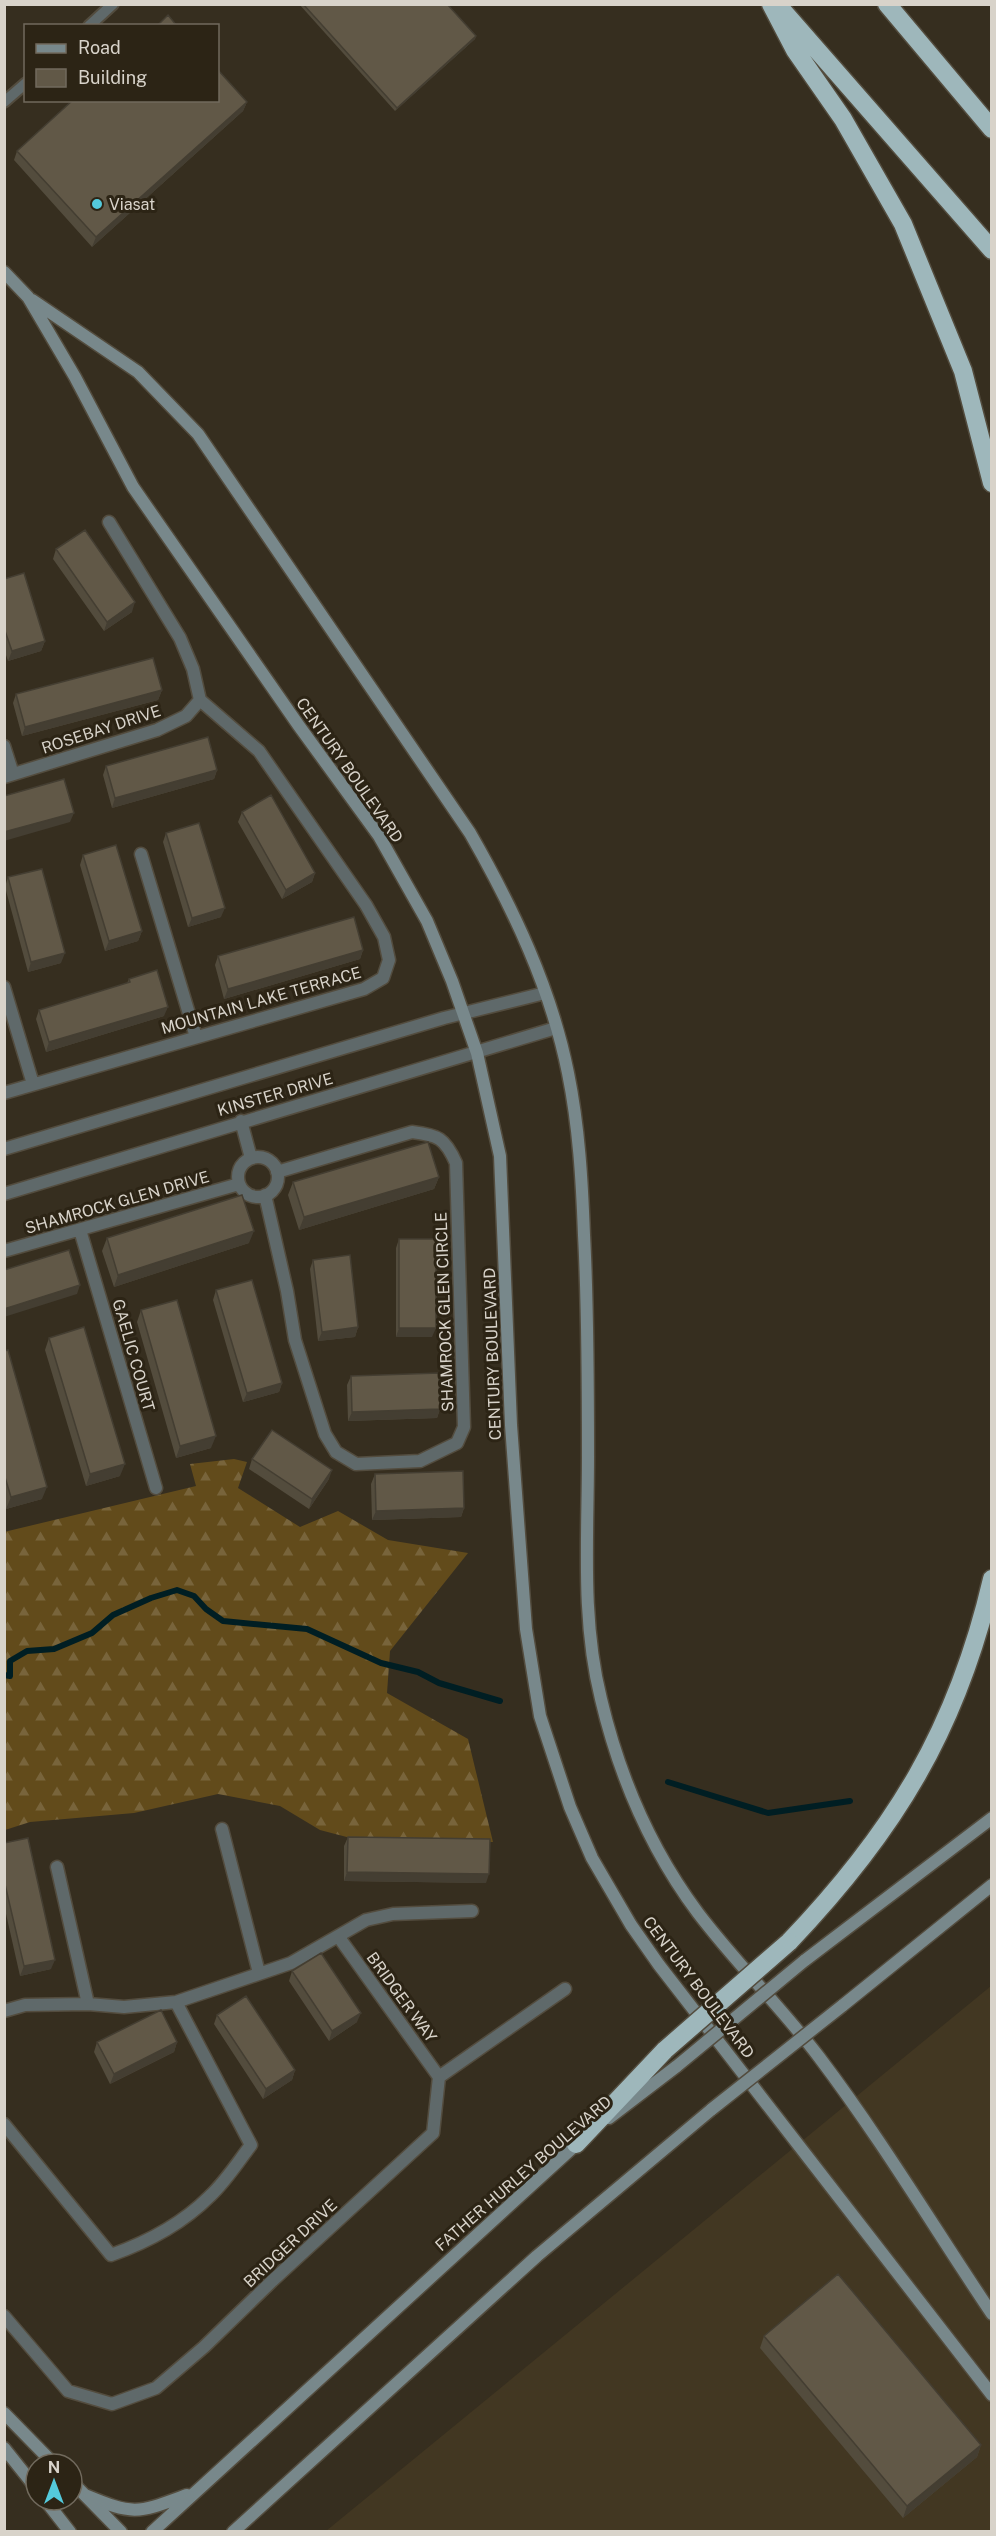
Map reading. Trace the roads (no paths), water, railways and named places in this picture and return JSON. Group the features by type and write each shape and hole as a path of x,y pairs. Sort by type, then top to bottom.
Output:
{"highway":[{"path":"771,4 795,50 843,119 903,224 963,371 992,483"},
{"path":"777,4 992,250"},
{"path":"887,4 992,129"},
{"path":"576,2144 665,2050 789,1942 830,1899 875,1843 920,1772 955,1700 979,1634 992,1579"}],"street":[{"name":"CENTURY BOULEVARD","path":"4,272 28,297 138,372 198,434 470,832 494,874 530,950 556,1028 568,1071 580,1152 588,1387 586,1599 600,1699 620,1766 645,1825 694,1908 818,2056 992,2314"},
{"name":"CENTURY BOULEVARD","path":"28,297 75,377 133,487 299,726 379,836 427,921 463,1013 477,1053 500,1156 511,1425 526,1629 540,1716 570,1808 592,1858 631,1925 659,1965 992,2395"},
{"path":"109,522 180,638 193,669 200,700"},
{"name":"ROSEBAY DRIVE","path":"9,776 157,730 186,717 200,700"},
{"name":"MOUNTAIN LAKE TERRACE","path":"4,1093 363,989 383,978 389,960 384,937 366,905 290,793 258,751 200,700"},
{"path":"4,746 9,776"},
{"path":"141,854 196,1036"},
{"path":"4,987 33,1084"},
{"name":"KINSTER DRIVE","path":"4,1149 463,1013 545,993"},
{"name":"KINSTER DRIVE","path":"4,1194 556,1028"},
{"path":"241,1121 251,1158"},
{"name":"SHAMROCK GLEN CIRCLE","path":"265,1196 287,1291 295,1340 325,1434 336,1452 356,1464 400,1463 420,1461 457,1443 464,1427 456,1163 449,1146 433,1134 412,1132 278,1172"},
{"path":"251,1158 268,1160 278,1172 275,1188 265,1196 252,1196 244,1192 239,1184 239,1170 244,1162 251,1158"},
{"name":"SHAMROCK GLEN DRIVE","path":"4,1251 239,1184"},
{"name":"GAELIC COURT","path":"80,1230 156,1488"},
{"name":"FATHER HURLEY BOULEVARD","path":"152,2532 576,2144 677,2066 804,1961 992,1818"},
{"path":"222,1829 259,1973"},
{"path":"57,1867 88,2004"},
{"path":"234,2532 537,2256 712,2109 992,1886"},
{"path":"4,2011 25,2005 88,2004 124,2007 176,2002 291,1963 366,1920 393,1914 472,1911"},
{"name":"BRIDGER WAY","path":"338,1936 439,2077"},
{"path":"439,2077 565,1989"},
{"path":"4,2124 111,2255 147,2242 180,2221 211,2196 251,2145 176,2002"},
{"name":"BRIDGER DRIVE","path":"4,2316 68,2391 112,2404 156,2388 204,2347 433,2133 439,2077"},
{"path":"4,2414 42,2452"},
{"path":"4,2448 24,2473"},
{"path":"85,2495 120,2510 145,2510 192,2493"},
{"path":"85,2495 121,2532"},
{"path":"54,2512 70,2532"}],"lane":[{"path":"91,24 113,4"},
{"path":"4,102 24,85"}],"waterway":[{"path":"4,1675 10,1676 10,1661 27,1651 54,1649 92,1633 113,1615 151,1598 177,1590 194,1596 206,1609 223,1621 307,1629 381,1663 418,1672 439,1683 500,1701"},
{"path":"668,1782 768,1813 850,1801"}],"place":[{"name":"Viasat","path":"97,204"}]}
